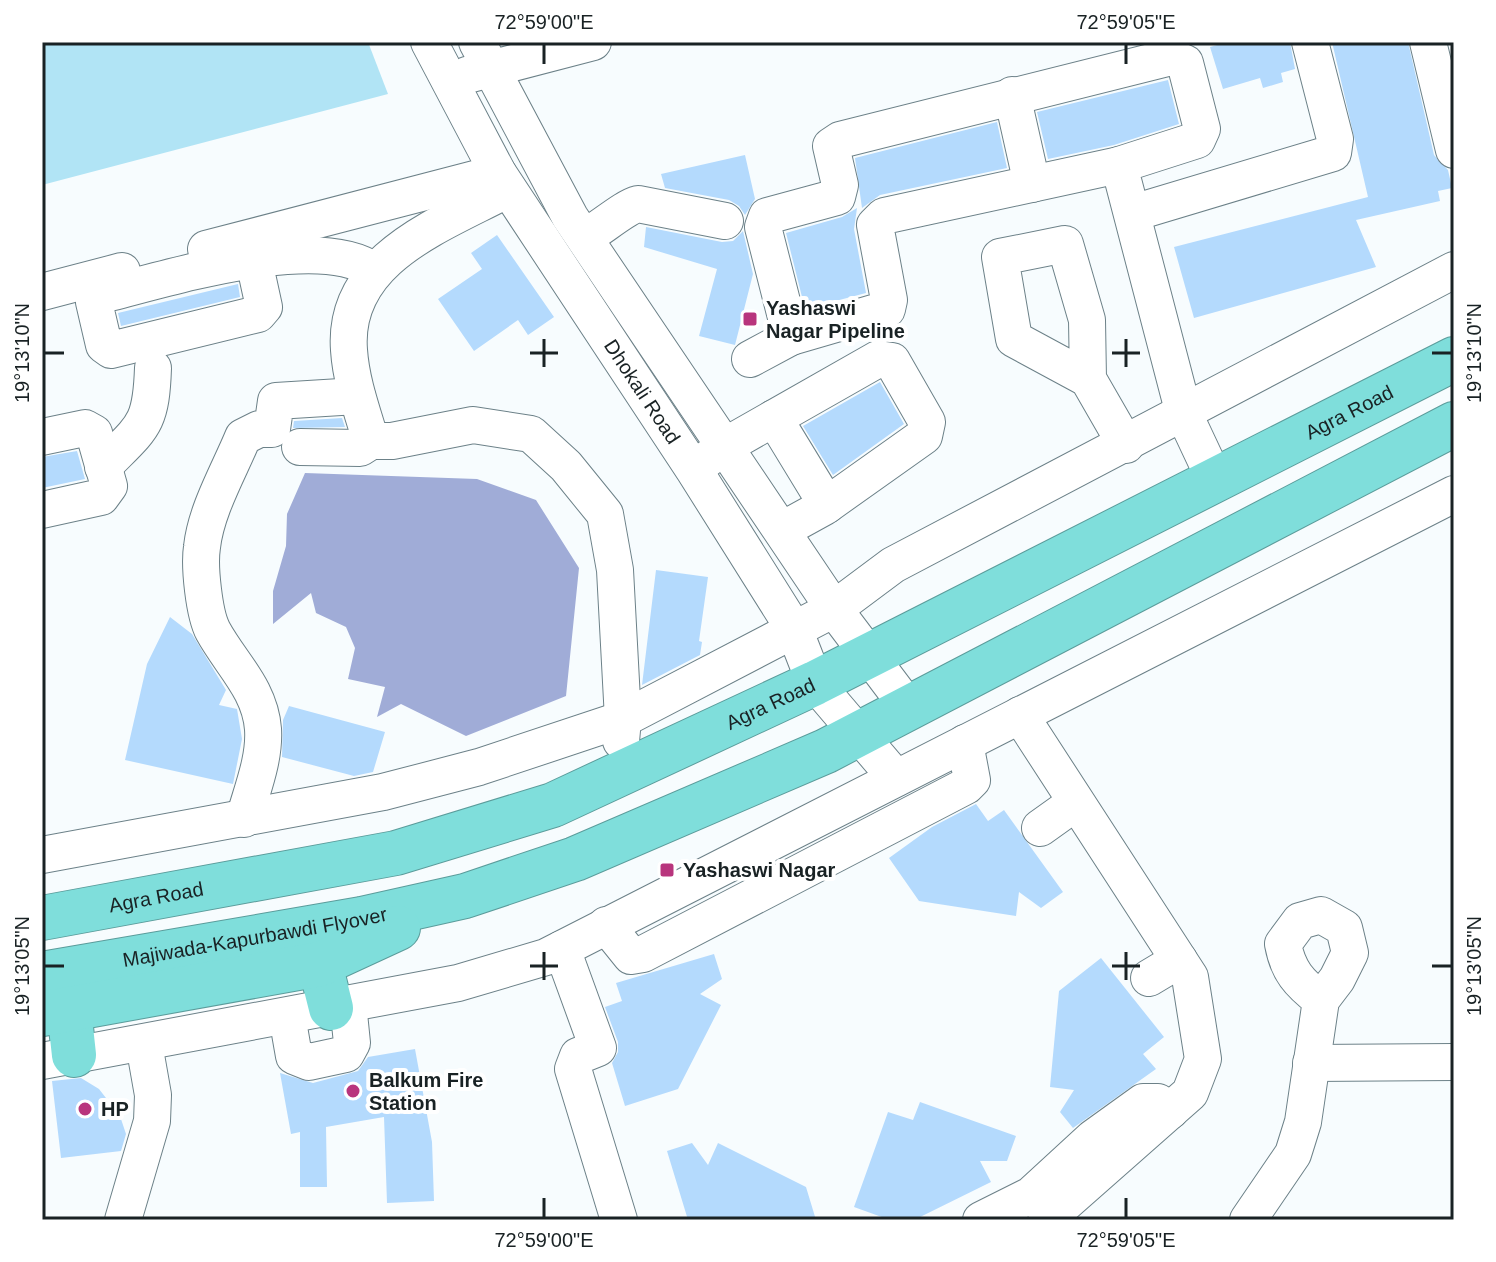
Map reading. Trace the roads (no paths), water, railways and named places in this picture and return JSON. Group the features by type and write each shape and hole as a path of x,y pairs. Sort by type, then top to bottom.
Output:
{"highway":[{"name":"Agra Road","path":"42,918 396,853 553,805 815,683 1454,359"},
{"path":"58,1058 55,1012 320,964 465,896 589,854 861,734 1454,424"},
{"name":"Majiwada-Kapurbawdi Flyover","path":"42,974 362,919 465,896"},
{"path":"320,964 339,1006"}],"street":[{"name":"Dhokali Road","path":"429,42 503,181 694,470 794,629 815,683 861,734 883,784 889,826"},
{"path":"449,81 483,55 593,42"},
{"path":"1133,213 1333,153 1335,139 1310,42"},
{"path":"1428,42 1454,150"},
{"name":"Dhokali Road","path":"483,55 570,217 784,529 834,609 908,707"},
{"path":"750,359 791,337 887,309 889,300 875,225 884,216 1119,165 1197,140 1202,129 1185,63 1171,57 840,140 831,146 840,185 837,197 767,216 763,227 791,337"},
{"path":"1012,95 1032,184"},
{"path":"1119,165 1184,414 1215,480"},
{"path":"371,441 357,396 349,347 355,308 374,271 401,246 503,181"},
{"path":"42,292 503,181"},
{"path":"585,237 614,221 628,207 638,204 725,221"},
{"path":"254,261 315,253 343,256 374,271"},
{"path":"44,845 244,819 383,792 479,767 623,719 834,609 893,565 1454,270"},
{"path":"583,305 618,287"},
{"path":"694,470 725,446 878,359 892,361 927,422 924,436 827,505 784,529"},
{"path":"103,467 146,424 152,406 153,368"},
{"path":"1088,379 1126,445"},
{"path":"244,819 261,757 263,728 254,695 212,629 202,579 202,545 243,437 259,429 272,429 276,401 357,396"},
{"path":"774,418 827,505"},
{"path":"300,447 360,448 371,441 392,441 473,425 531,434 566,466 605,514 615,570 623,719 618,774"},
{"path":"42,437 85,428 94,433 109,486 101,497 42,510"},
{"path":"58,1058 458,983 562,949 1454,494"},
{"path":"1020,715 1075,803 1164,969 1190,977 1203,1059 1190,1093 1046,1220"},
{"path":"606,925 631,956 643,954 972,780 965,743"},
{"path":"1040,828 1075,803"},
{"path":"710,873 729,909"},
{"path":"562,949 603,1058 578,1056 573,1069 619,1220"},
{"path":"1248,1220 1293,1154 1303,1122 1321,1000"},
{"path":"287,1016 294,1056 309,1062 346,1054 352,1043 339,1006"},
{"path":"123,1220 152,1121 153,1095 144,1044"},
{"path":"1311,1063 1454,1062"},
{"path":"981,1220 1031,1195 1093,1138 1143,1102 1158,1102 1170,1111"}],"place":[{"name":"Yashaswi Nagar Pipeline","path":"750,319"},
{"name":"Yashaswi Nagar","path":"667,870"},
{"name":"Balkum Fire Station","path":"353,1091"},
{"name":"HP","path":"85,1109"}]}
